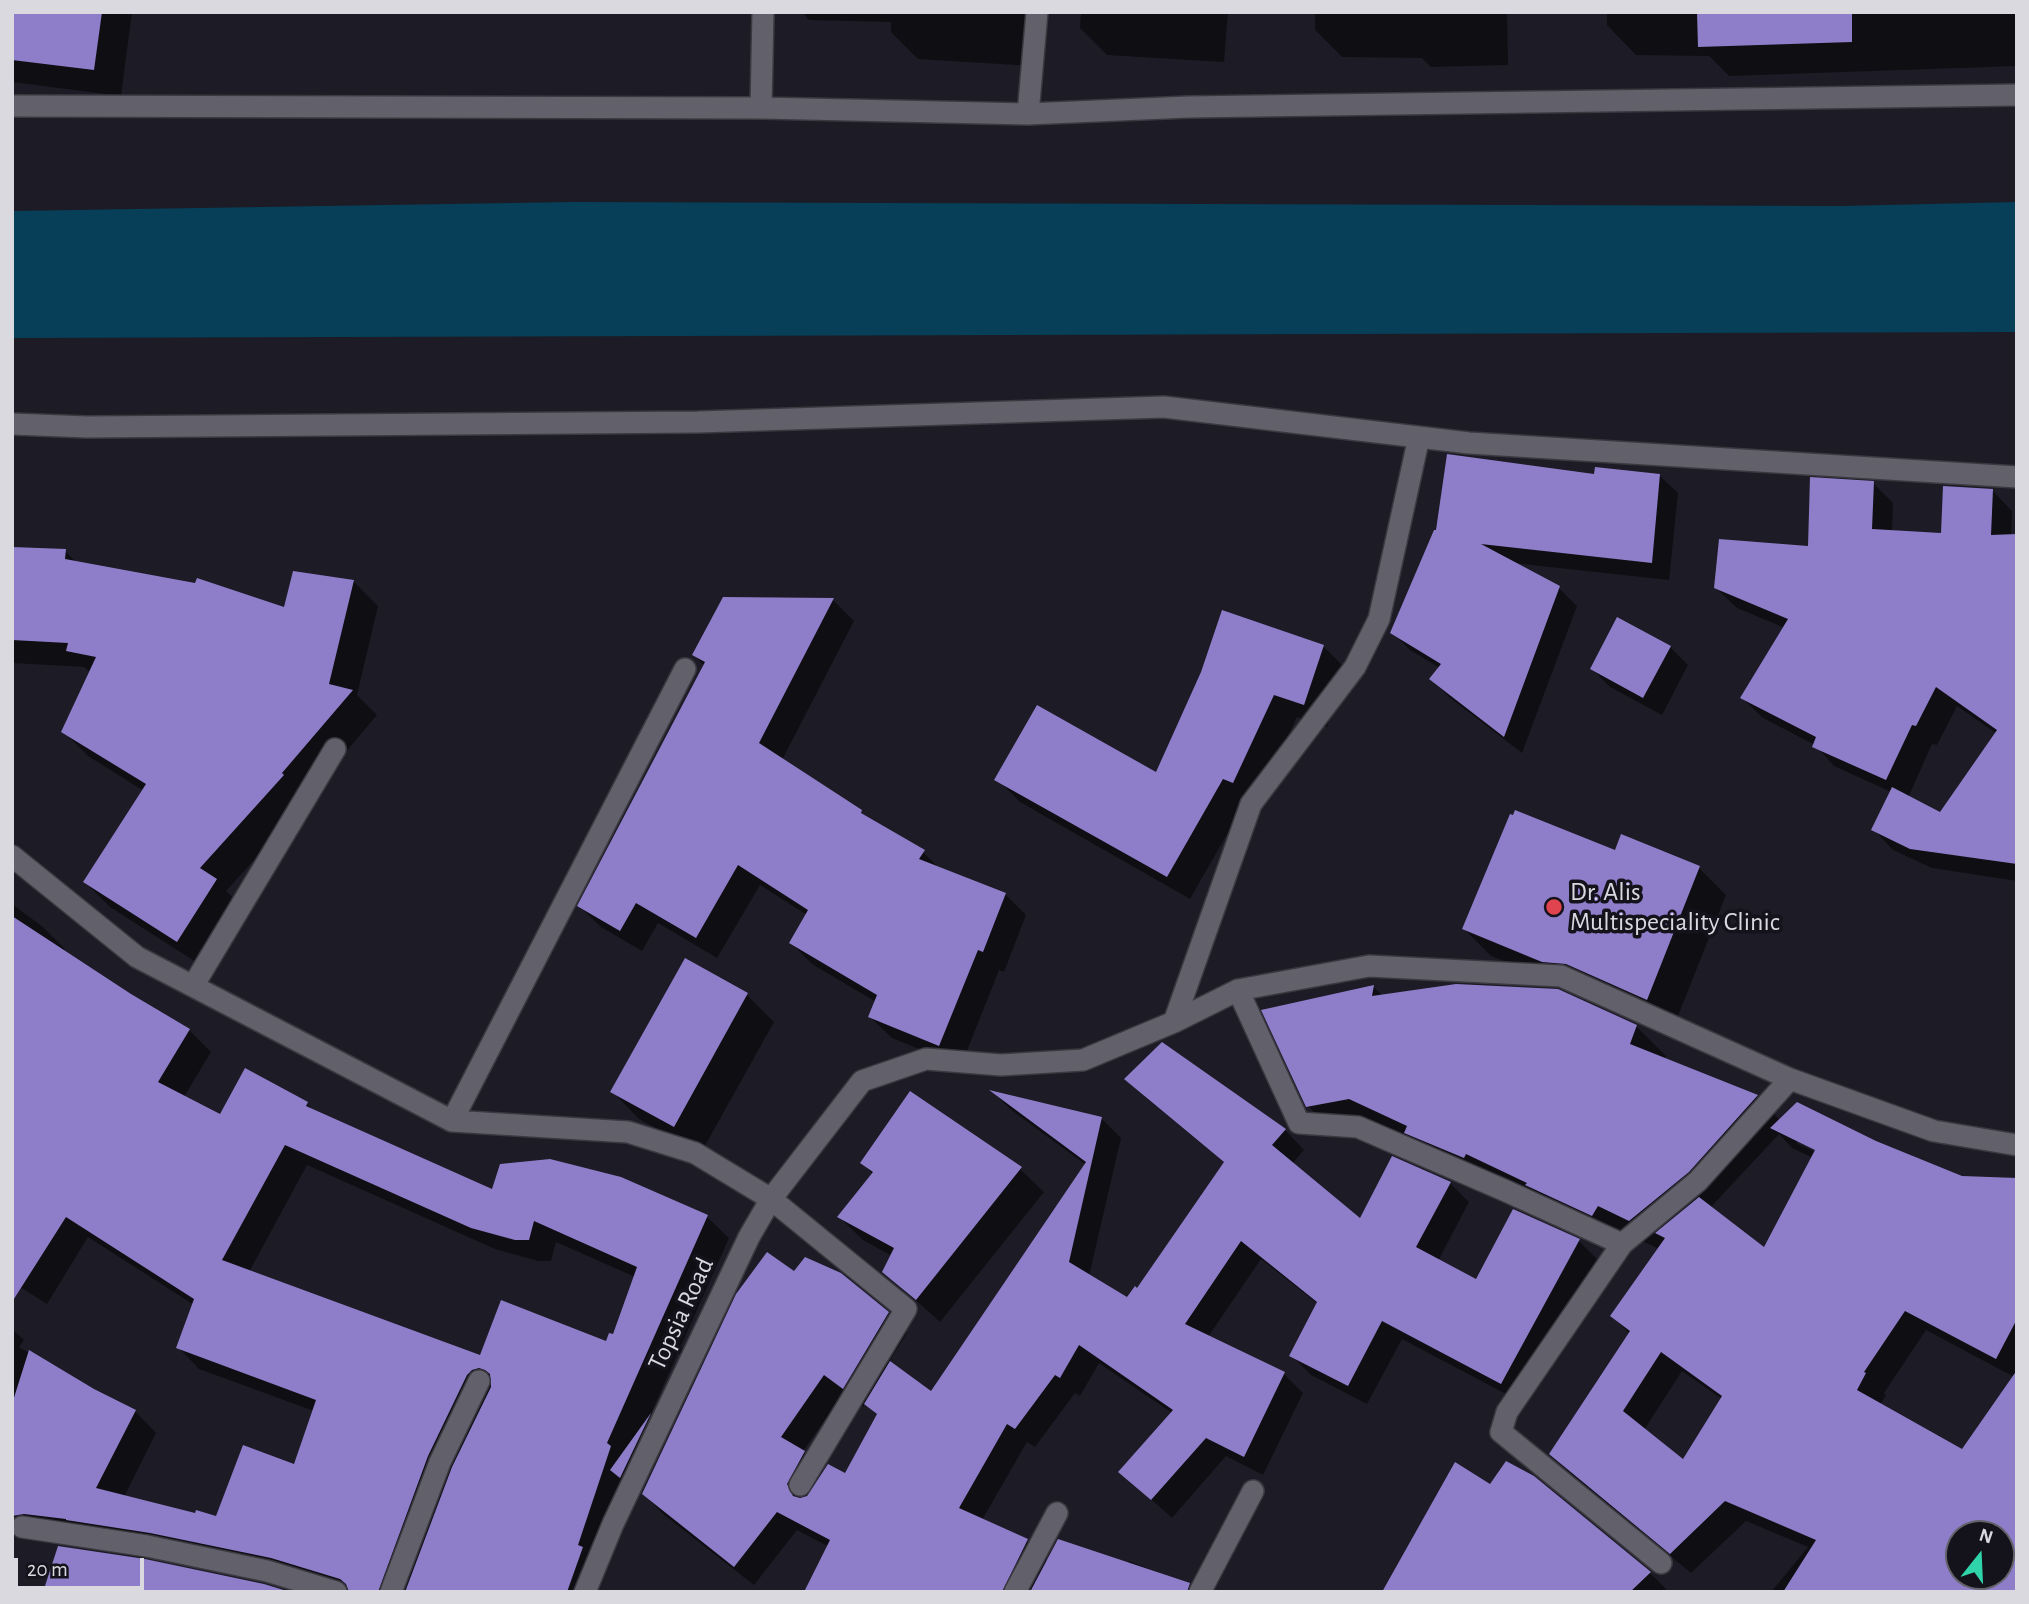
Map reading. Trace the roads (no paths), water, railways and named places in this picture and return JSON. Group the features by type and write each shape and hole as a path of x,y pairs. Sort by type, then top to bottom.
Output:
{"street":[{"path":"761,108 763,12"},
{"path":"1028,114 1037,12"},
{"path":"12,106 761,108 1028,114 1188,107 2017,95"},
{"path":"12,424 87,427 698,422 1164,407 1469,443 2017,477"},
{"path":"1174,1022 1251,804 1355,667 1379,619 1419,437"},
{"path":"452,1121 685,669"},
{"path":"192,986 335,749"},
{"path":"12,856 137,957 452,1121 628,1132 695,1153 771,1199 905,1309 800,1485"},
{"path":"1174,1022 1238,990 1369,966 1561,976 1790,1079 1934,1131 2017,1144"},
{"path":"1238,990 1299,1123 1358,1127 1622,1244"},
{"name":"Topsia Road","path":"586,1592 618,1512 748,1237 771,1199 862,1082 926,1059 1001,1065 1083,1060 1174,1022"},
{"path":"1661,1563 1501,1432 1507,1412 1622,1244 1698,1181 1790,1079"},
{"path":"391,1592 440,1462 479,1381"},
{"path":"1200,1592 1253,1491"},
{"path":"1015,1592 1058,1513"},
{"path":"22,1527 147,1546 267,1571 336,1592"}],"water":[{"path":"572,202 1841,206 2017,202 2017,332 12,338 12,211"}],"place":[{"name":"Dr. Alis Multispeciality Clinic","path":"1554,907"}]}
